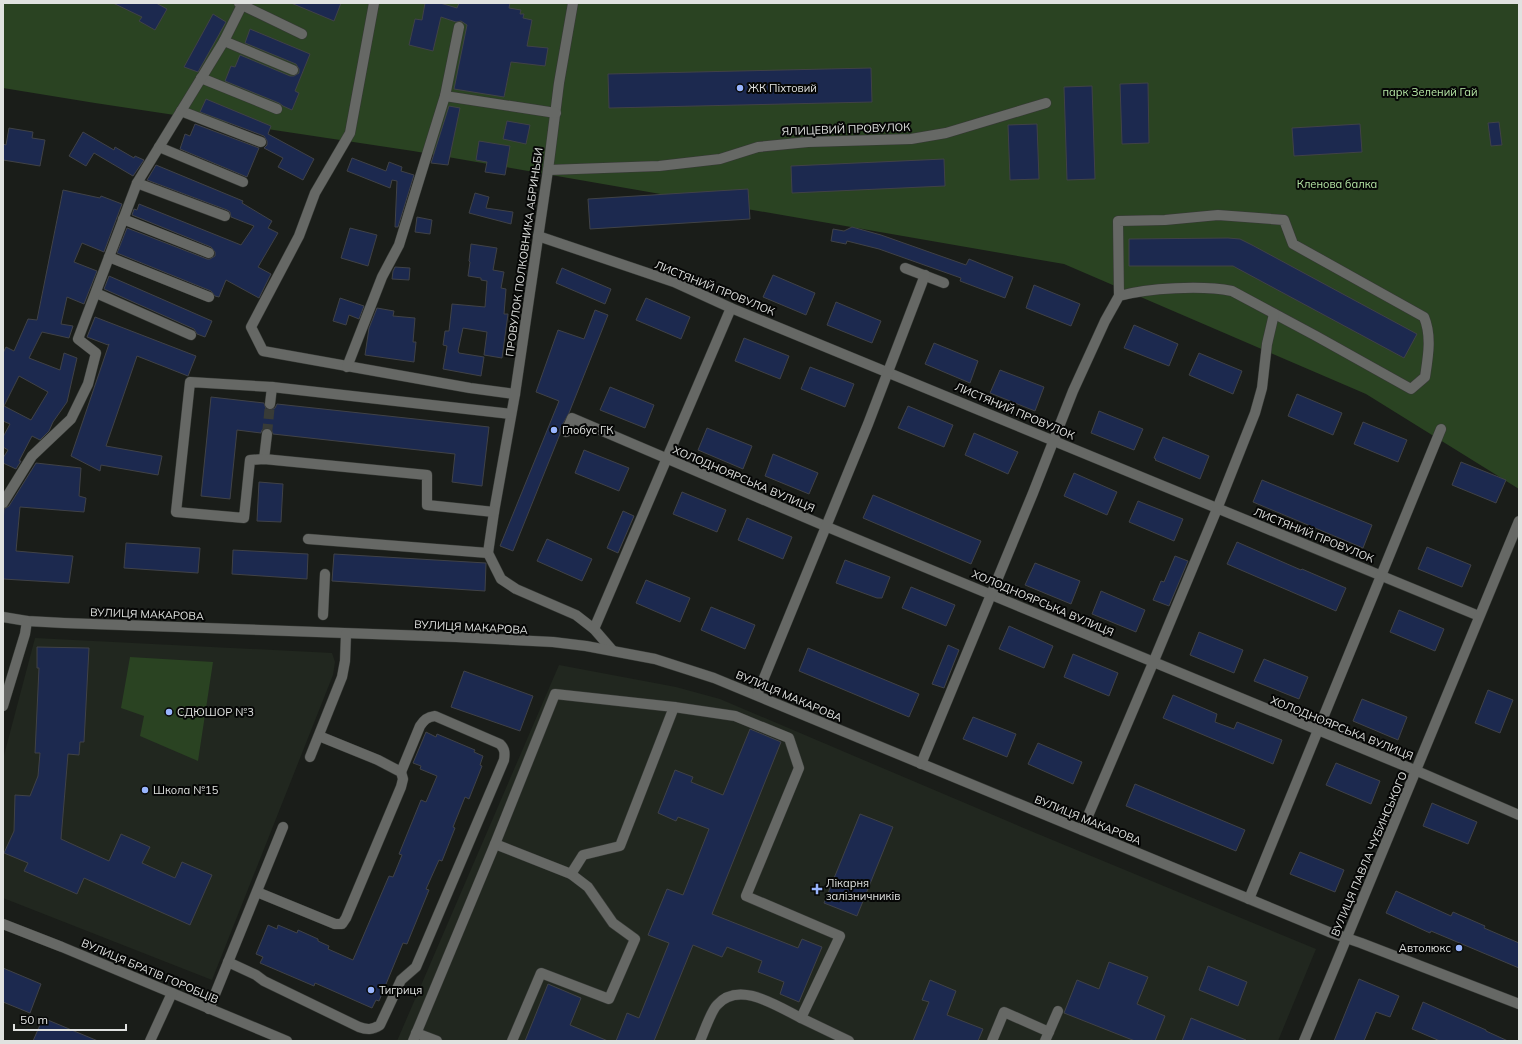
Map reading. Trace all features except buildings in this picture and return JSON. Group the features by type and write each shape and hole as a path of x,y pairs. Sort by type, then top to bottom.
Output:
{"street":[{"path":"374,3 350,133 315,193 299,236 251,327 264,352 347,367 411,376 470,388 515,394"},
{"name":"ПРОВУЛОК ПОЛКОВНИКА АБРИНЬБИ","path":"488,553 515,394 573,3"},
{"path":"3,503 32,456 71,419 88,384 96,353 78,339 137,183 224,41 240,4 302,34"},
{"path":"347,367 382,277 399,245 445,96 459,27"},
{"path":"224,41 293,70"},
{"path":"201,78 277,109"},
{"path":"445,96 556,113"},
{"name":"ЯЛИЦЕВИЙ ПРОВУЛОК","path":"548,170 659,166 720,159 758,147 801,142 911,139 946,133 1046,103"},
{"path":"181,111 261,142"},
{"path":"159,146 243,182"},
{"path":"137,183 225,216"},
{"path":"921,764 1033,493 1052,441 1093,345 1119,296 1118,221 1164,220 1218,216 1284,220 1293,244 1424,317 1428,328 1429,350 1425,377 1411,389 1232,291 1219,289 1174,289 1135,291 1119,296"},
{"path":"123,219 209,253"},
{"name":"ЛИСТЯНИЙ ПРОВУЛОК","path":"538,236 674,282 730,308 889,372 1052,441 1479,616"},
{"path":"109,257 209,297"},
{"path":"905,268 944,283"},
{"path":"757,695 889,372 925,275"},
{"path":"96,293 191,335"},
{"path":"594,629 730,308"},
{"path":"1082,830 1217,509 1255,413 1262,388 1267,344 1274,314"},
{"path":"494,512 427,505 427,475 264,459 250,460 244,518 176,512 190,382 272,387 511,414"},
{"path":"270,404 272,387"},
{"name":"ХОЛОДНОЯРСЬКА ВУЛИЦЯ","path":"566,432 572,418 825,526 1417,771 1519,815"},
{"path":"1249,899 1319,731 1441,429"},
{"path":"264,459 267,434"},
{"name":"ВУЛИЦЯ ПАВЛА ЧУБИНСЬКОГО","path":"1304,1041 1417,771 1519,521"},
{"path":"308,538 488,553 501,579 509,585 576,615 594,629 613,651"},
{"path":"323,615 325,574"},
{"name":"ВУЛИЦЯ МАКАРОВА","path":"3,617 26,621 554,642 613,651 684,668 757,695 1346,939 1361,943 1519,1004"},
{"path":"3,706 25,634 26,621"},
{"path":"310,757 342,677 345,661 346,634"},
{"path":"437,1041 414,1037 495,844 555,694 674,707 735,716 790,738 799,768 746,896 840,936 801,1018"},
{"path":"571,874 583,855 620,846 674,707"},
{"path":"228,962 359,1027 367,1030 375,1029 380,1026 401,980 416,967 504,760 504,748 500,744 435,716 430,716 424,720 420,726 401,772 403,779 401,787 346,918 342,924 335,924 257,892"},
{"path":"319,736 378,760 401,772"},
{"path":"209,1008 283,827"},
{"path":"495,844 571,874 588,888 613,923 635,939 609,999 541,973 512,1041"},
{"name":"ВУЛИЦЯ БРАТІВ ГОРОБЦІВ","path":"3,924 287,1041"},
{"path":"150,1041 172,993"},
{"path":"700,1041 716,1005 726,996 740,993 761,998 849,1041"},
{"path":"992,1041 1004,1012 1047,1036 1058,1011"}],"shaded area":[{"name":"Школа №15","path":"35,638 332,653 335,662 333,675 212,980 3,898 3,759"},
{"name":"Лікарня залізничників","path":"559,665 676,687 720,699 1026,829 1316,949 1278,1041 397,1041"}],"green space":[{"name":"Кленова балка","path":"3,3 1519,3 1519,489 1366,394 1064,264 413,151 3,88"},
{"name":"СДЮШОР №3","path":"130,657 213,662 198,761 140,736 144,716 121,708"}],"tunnel":[{"path":"267,434 270,404"}],"place":[{"name":"ЖК Піхтовий","path":"740,88"},
{"name":"Глобус ГК","path":"554,430"},
{"name":"СДЮШОР №3","path":"169,712"},
{"name":"Школа №15","path":"145,790"},
{"name":"Лікарня залізничників","path":"817,889"},
{"name":"Автолюкс","path":"1459,948"},
{"name":"Тигриця","path":"371,990"}],"park label":[{"name":"парк Зелений Гай","path":"1430,92"}]}
